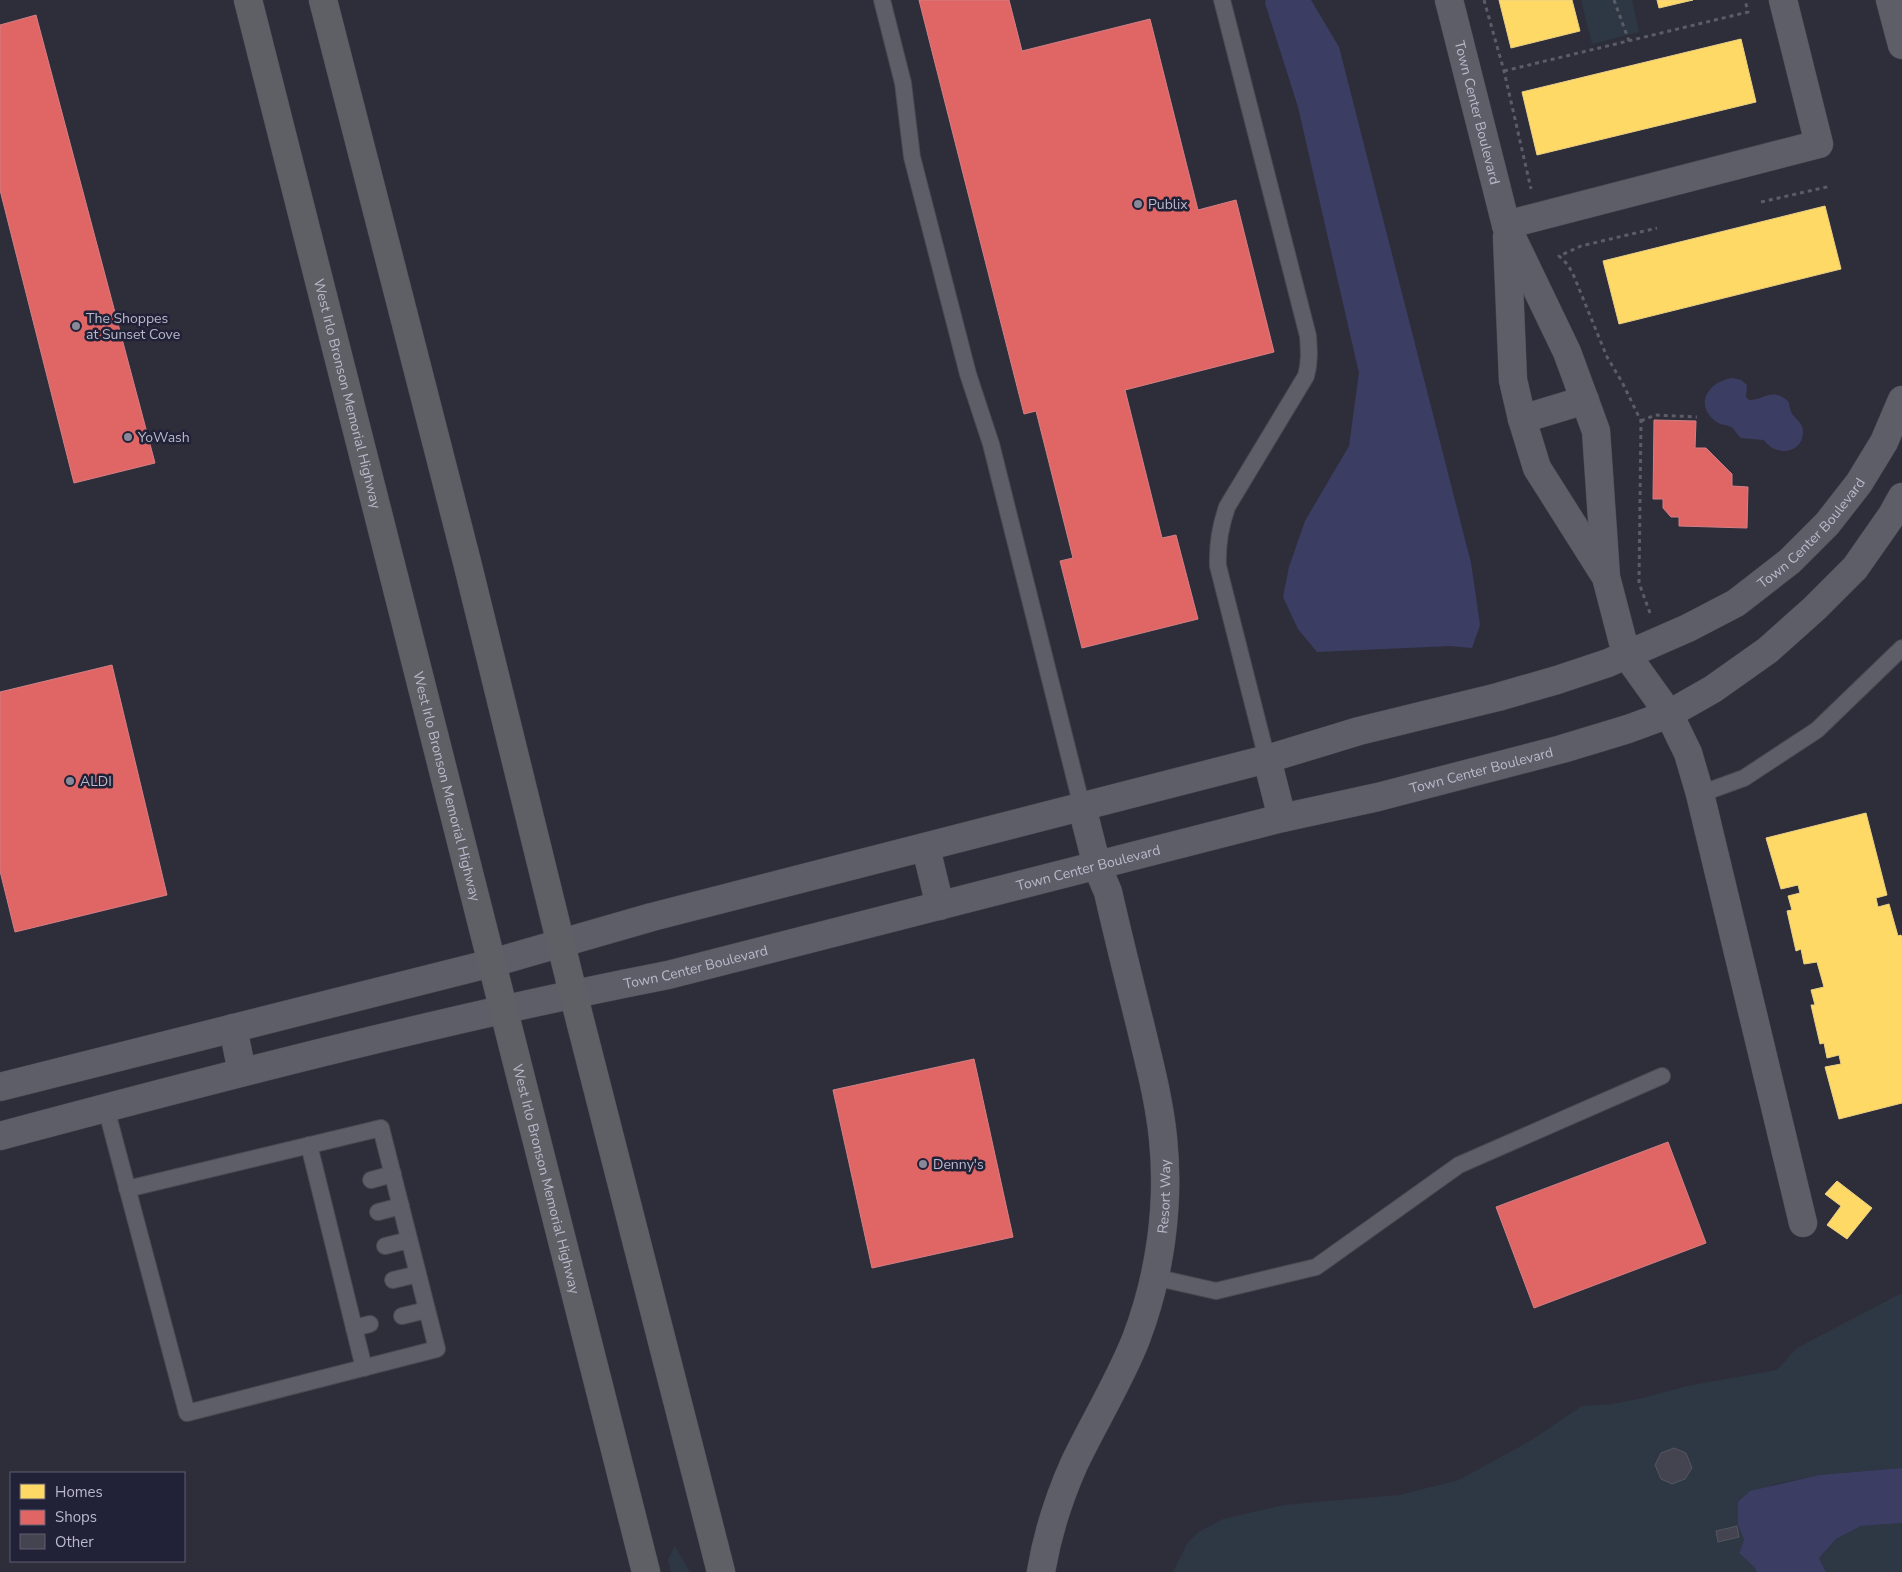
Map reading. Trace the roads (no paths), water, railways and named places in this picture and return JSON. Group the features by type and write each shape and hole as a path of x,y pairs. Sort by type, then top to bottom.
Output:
{"highway":[{"name":"West Irlo Bronson Memorial Highway","path":"248,0 646,1572"},
{"path":"309,0 331,31"},
{"path":"323,0 464,552 573,993 720,1572"}],"street":[{"name":"Town Center Boulevard","path":"1449,0 1506,225 1567,352 1596,432 1606,577 1626,654 1669,714"},
{"path":"1506,225 1819,144 1783,0"},
{"path":"1890,0 1902,45"},
{"name":"Town Center Boulevard","path":"1506,225 1513,380 1522,419 1537,468 1606,577"},
{"path":"1522,419 1585,400"},
{"name":"Town Center Boulevard","path":"0,1087 492,963 652,917 1267,759 1359,731 1498,697 1608,663 1688,628 1736,603 1790,561 1827,524 1859,483 1884,442 1902,400"},
{"name":"Town Center Boulevard","path":"0,1136 242,1072 573,993 668,974 1282,818 1378,797 1612,734 1669,714 1713,688 1768,650 1815,608 1855,568 1892,515 1902,497"},
{"path":"1669,714 1688,753 1700,794 1803,1223"},
{"path":"1267,759 1282,818"},
{"name":"Resort Way","path":"1041,1572 1051,1526 1061,1496 1074,1464 1129,1353 1146,1308 1154,1277 1164,1209 1165,1175 1159,1108 1108,892 1097,866 1082,807"},
{"path":"926,848 940,906"},
{"path":"233,1028 242,1072"}],"lane":[{"path":"882,0 903,83 912,157 968,374 994,453 1082,807"},
{"path":"1222,0 1308,336 1310,362 1306,376 1228,507 1220,525 1217,546 1218,566 1267,759"},
{"path":"1700,794 1744,778 1817,730 1902,648"},
{"path":"1154,1277 1216,1291 1316,1267 1459,1165 1662,1076"},
{"path":"106,1108 127,1189 187,1414 437,1348 381,1128 127,1189"},
{"path":"309,1145 327,1191 353,1291 354,1328 364,1368"},
{"path":"370,1180 392,1174"},
{"path":"378,1212 400,1206"},
{"path":"385,1246 409,1240"},
{"path":"393,1280 418,1274"},
{"path":"402,1316 427,1310"},
{"path":"354,1328 370,1324"}],"water":[{"path":"1266,0 1311,0 1339,47 1471,563 1480,625 1472,648 1450,646 1317,652 1298,629 1283,597 1289,567 1305,521 1349,446 1359,373 1298,107 1265,3"},
{"path":"1733,378 1741,380 1747,385 1746,397 1749,400 1768,395 1777,395 1788,401 1792,414 1803,431 1799,444 1788,450 1775,449 1764,440 1741,438 1732,428 1713,419 1705,406 1705,399 1712,387"},
{"path":"1902,1468 1902,1523 1861,1526 1836,1539 1819,1558 1826,1572 1757,1572 1739,1553 1744,1540 1738,1525 1738,1502 1750,1491 1819,1475"}],"place":[{"name":"Publix","path":"1138,204"},
{"name":"The Shoppes at Sunset Cove","path":"76,326"},
{"name":"YoWash","path":"128,437"},
{"name":"ALDI","path":"70,781"},
{"name":"Denny's","path":"923,1164"}]}
